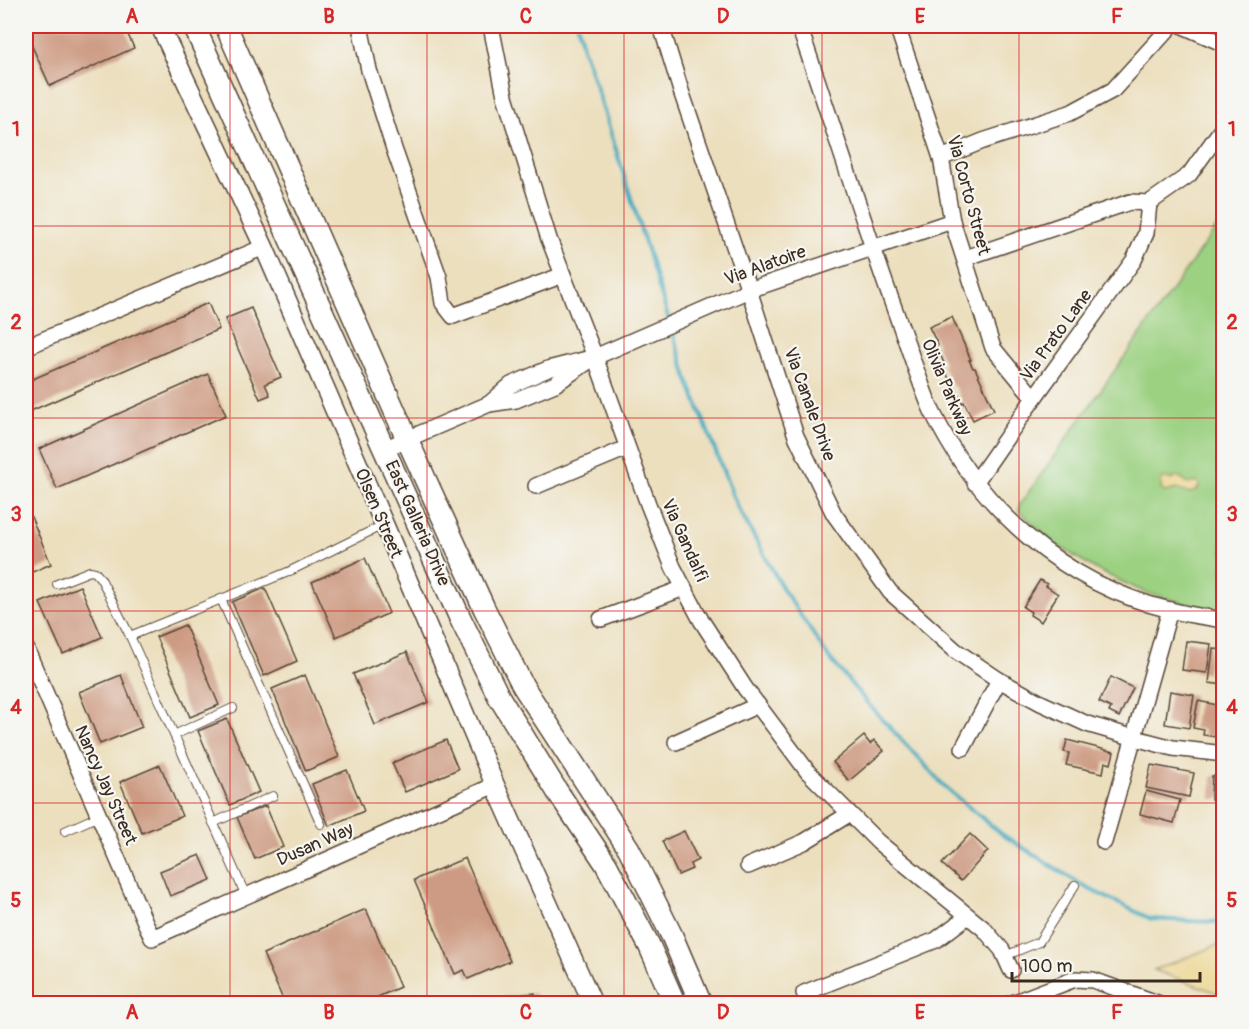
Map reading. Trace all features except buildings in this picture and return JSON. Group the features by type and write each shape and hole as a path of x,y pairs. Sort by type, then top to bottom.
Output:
{"main road":[{"name":"East Galleria Drive","path":"194,26 460,618 499,697 557,791 606,864 663,975 675,1004"},
{"name":"East Galleria Drive","path":"226,26 407,439 484,608 523,686 628,849 672,936 701,1004"},
{"path":"663,975 678,987 686,1004"}],"street":[{"name":"Olsen Street","path":"160,26 264,247 495,785 592,1004"},
{"path":"360,26 369,70 438,277 443,303 453,316 563,275"},
{"name":"Via Gandalfi","path":"491,26 505,96 549,238 673,567 701,620 745,688 808,772 878,842 984,929 1002,950 1008,963"},
{"name":"Via Canale Drive","path":"661,26 796,436 834,514 890,592 956,651 999,680 1041,703 1087,724 1135,738 1173,748 1224,754"},
{"name":"Olivia Parkway","path":"799,26 873,248 928,401 953,451 975,483 1013,524 1037,545 1087,578 1124,595 1170,610 1224,620"},
{"name":"Via Corto Street","path":"897,26 940,158 952,221 993,348 1034,398"},
{"path":"940,158 983,141 1070,113 1113,90 1171,26"},
{"path":"1183,26 1224,44"},
{"path":"964,258 1130,201 1149,202 1189,175 1224,126"},
{"name":"Via Prato Lane","path":"975,483 1134,261 1146,232 1149,202"},
{"name":"Via Alatoire","path":"384,449 489,404 516,400 555,384 595,357 749,290 952,221"},
{"path":"26,347 264,247"},
{"path":"536,486 627,448"},
{"path":"601,619 684,588"},
{"path":"1104,842 1170,610"},
{"name":"Nancy Jay Street","path":"27,658 152,938"},
{"path":"963,748 999,680"},
{"path":"676,742 758,705"},
{"name":"Dusan Way","path":"152,938 495,785"},
{"path":"748,866 804,842 849,814"},
{"path":"804,993 936,940 968,916"},
{"path":"1010,1004 1075,979 1093,980 1160,1004"}],"lane":[{"path":"130,636 288,572 384,524"},
{"path":"57,584 90,571 95,572 101,579 130,636 246,896"},
{"path":"221,599 321,824"},
{"path":"174,735 233,708"},
{"path":"213,823 273,796"},
{"path":"65,831 99,816"},
{"path":"1008,963 1039,942 1075,885"}],"green space":[{"path":"1223,218 1223,610 1192,605 1144,592 1097,570 1055,544 1019,511 1020,504"}],"sand":[{"path":"1177,477 1188,484 1196,482 1199,487 1196,491 1188,493 1177,489 1165,492 1161,489 1161,480 1168,478 1171,480"},
{"path":"1223,943 1223,995 1154,970"}],"waterway":[{"path":"578,26 669,320"},
{"path":"671,327 688,380 736,504 783,589 827,655 870,706 948,790 1003,835 1085,887 1151,919 1212,922 1224,920"}]}
